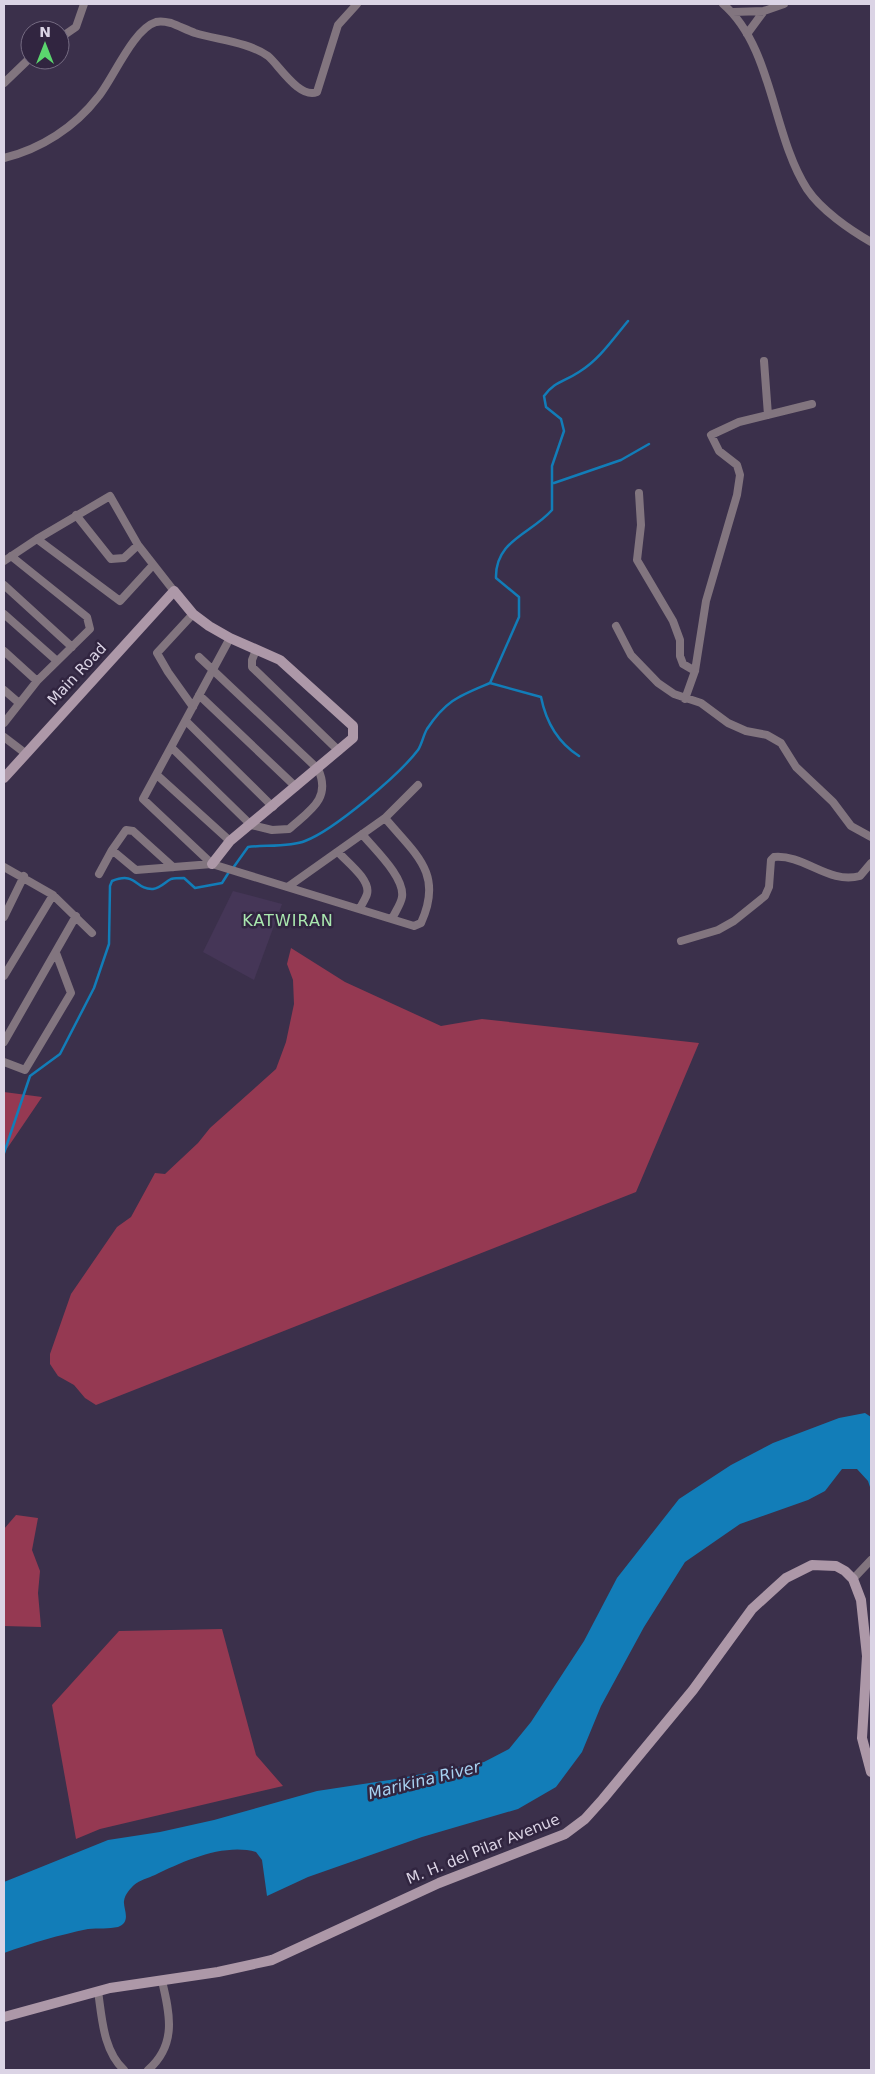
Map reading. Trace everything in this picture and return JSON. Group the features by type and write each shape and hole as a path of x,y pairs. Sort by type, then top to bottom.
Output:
{"street":[{"path":"70,32 76,28 84,4"},
{"path":"4,158 56,136 80,118 98,97 143,29 156,22 169,22 193,32 251,48 274,62 285,76 308,93 318,92 338,25 357,4"},
{"path":"724,4 733,12 746,34 768,83 797,171 809,191 825,208 871,242"},
{"path":"733,12 764,11 784,4"},
{"path":"746,34 764,11"},
{"path":"4,83 20,68"},
{"path":"764,360 768,414"},
{"path":"685,699 695,671 706,601 737,495 740,476 737,465 719,451 710,435 739,422 812,404"},
{"path":"639,493 641,525 637,560 673,621 680,640 680,656 683,664 695,671"},
{"path":"4,561 76,515 110,496 138,545 193,614 230,638 280,660 353,726 353,738 273,807 230,841 212,864"},
{"path":"76,515 111,559 124,558 138,545"},
{"path":"37,539 120,601 153,565"},
{"path":"4,723 37,681 90,628 87,617 12,556"},
{"path":"4,585 72,647"},
{"name":"Main Road","path":"4,778 174,591"},
{"path":"4,614 56,661"},
{"path":"193,614 158,653 168,672 193,707"},
{"path":"616,626 622,642 635,660 658,683 685,699 696,700 738,728 768,735 781,743 796,767 833,802 851,826 871,837"},
{"path":"212,864 143,800 230,638"},
{"path":"256,650 252,660 252,667 339,751"},
{"path":"4,651 37,681"},
{"path":"172,748 251,825 272,830 289,829 318,803 324,781 318,769 211,671 199,657"},
{"path":"4,690 19,703"},
{"path":"199,695 296,787"},
{"path":"186,721 273,807"},
{"path":"4,737 25,753"},
{"path":"157,775 230,841"},
{"path":"289,886 385,818 418,785"},
{"path":"112,850 136,870 212,864 289,886 414,926 421,924 429,907 430,887 427,872 385,818"},
{"path":"99,874 126,830 133,831 173,867"},
{"path":"362,834 394,873 402,887 402,898 392,919"},
{"path":"338,852 364,880 367,887 368,893 360,908"},
{"path":"681,941 718,930 741,916 765,896 769,887 771,860 774,857 802,862 844,879 860,876 871,863"},
{"path":"4,867 24,876 52,895 92,933"},
{"path":"4,914 24,876"},
{"path":"4,976 52,895"},
{"path":"4,1042 76,916"},
{"path":"4,1062 25,1070 71,993 56,953"},
{"path":"871,1560 853,1579 861,1600 866,1633 868,1656 862,1738 871,1772"},
{"name":"M. H. del Pilar Avenue","path":"4,2017 98,1991 246,1967 272,1960 431,1887 565,1834 585,1819 603,1799 694,1690 752,1609 786,1578 812,1565 825,1564 836,1566 853,1579"},
{"path":"148,2070 163,2052 170,2024 162,1981"},
{"path":"98,1991 107,2044 114,2060 124,2070"}],"shaded area":[{"path":"233,891 282,904 254,980 203,952"},
{"path":"291,948 345,982 441,1026 482,1019 699,1043 636,1192 96,1405 85,1398 74,1385 58,1376 50,1364 50,1354 71,1294 117,1227 131,1217 155,1173 165,1174 198,1143 210,1128 276,1069 286,1042 294,1004 293,980 287,964"},
{"path":"4,1092 42,1097 4,1153"},
{"path":"16,1515 38,1518 32,1550 40,1571 38,1593 41,1627 4,1626 4,1529"},
{"path":"222,1629 256,1755 283,1786 100,1829 76,1839 52,1705 119,1631"}],"water":[{"name":"Marikina River","path":"865,1413 871,1417 871,1490 868,1481 857,1469 842,1469 825,1491 808,1500 740,1524 685,1562 644,1627 601,1706 582,1752 556,1787 518,1809 422,1837 308,1877 267,1896 262,1860 256,1852 231,1850 204,1855 141,1880 134,1885 125,1898 125,1922 118,1927 77,1931 4,1953 4,1882 108,1840 160,1832 214,1820 317,1791 396,1779 484,1762 509,1749 531,1722 584,1641 617,1578 679,1499 731,1465 773,1443 839,1418"}],"waterway":[{"path":"233,868 248,847 299,843 332,826 382,787 409,761 418,750 427,729 447,705 461,696 490,683 519,617 519,597 496,578 497,565 501,555 508,546 552,510 552,466 564,431 561,419 546,407 544,396 556,384 593,362 628,321"},
{"path":"554,483 621,460 649,444"},
{"path":"490,683 541,697 549,723 554,731 564,744 579,756"},
{"path":"4,1153 30,1076 60,1054 94,988 109,944 110,886 112,881 126,878 147,889 153,889 171,879 184,878 195,888 222,883 229,872"}],"district":[{"name":"KATWIRAN","path":"288,920"}]}
